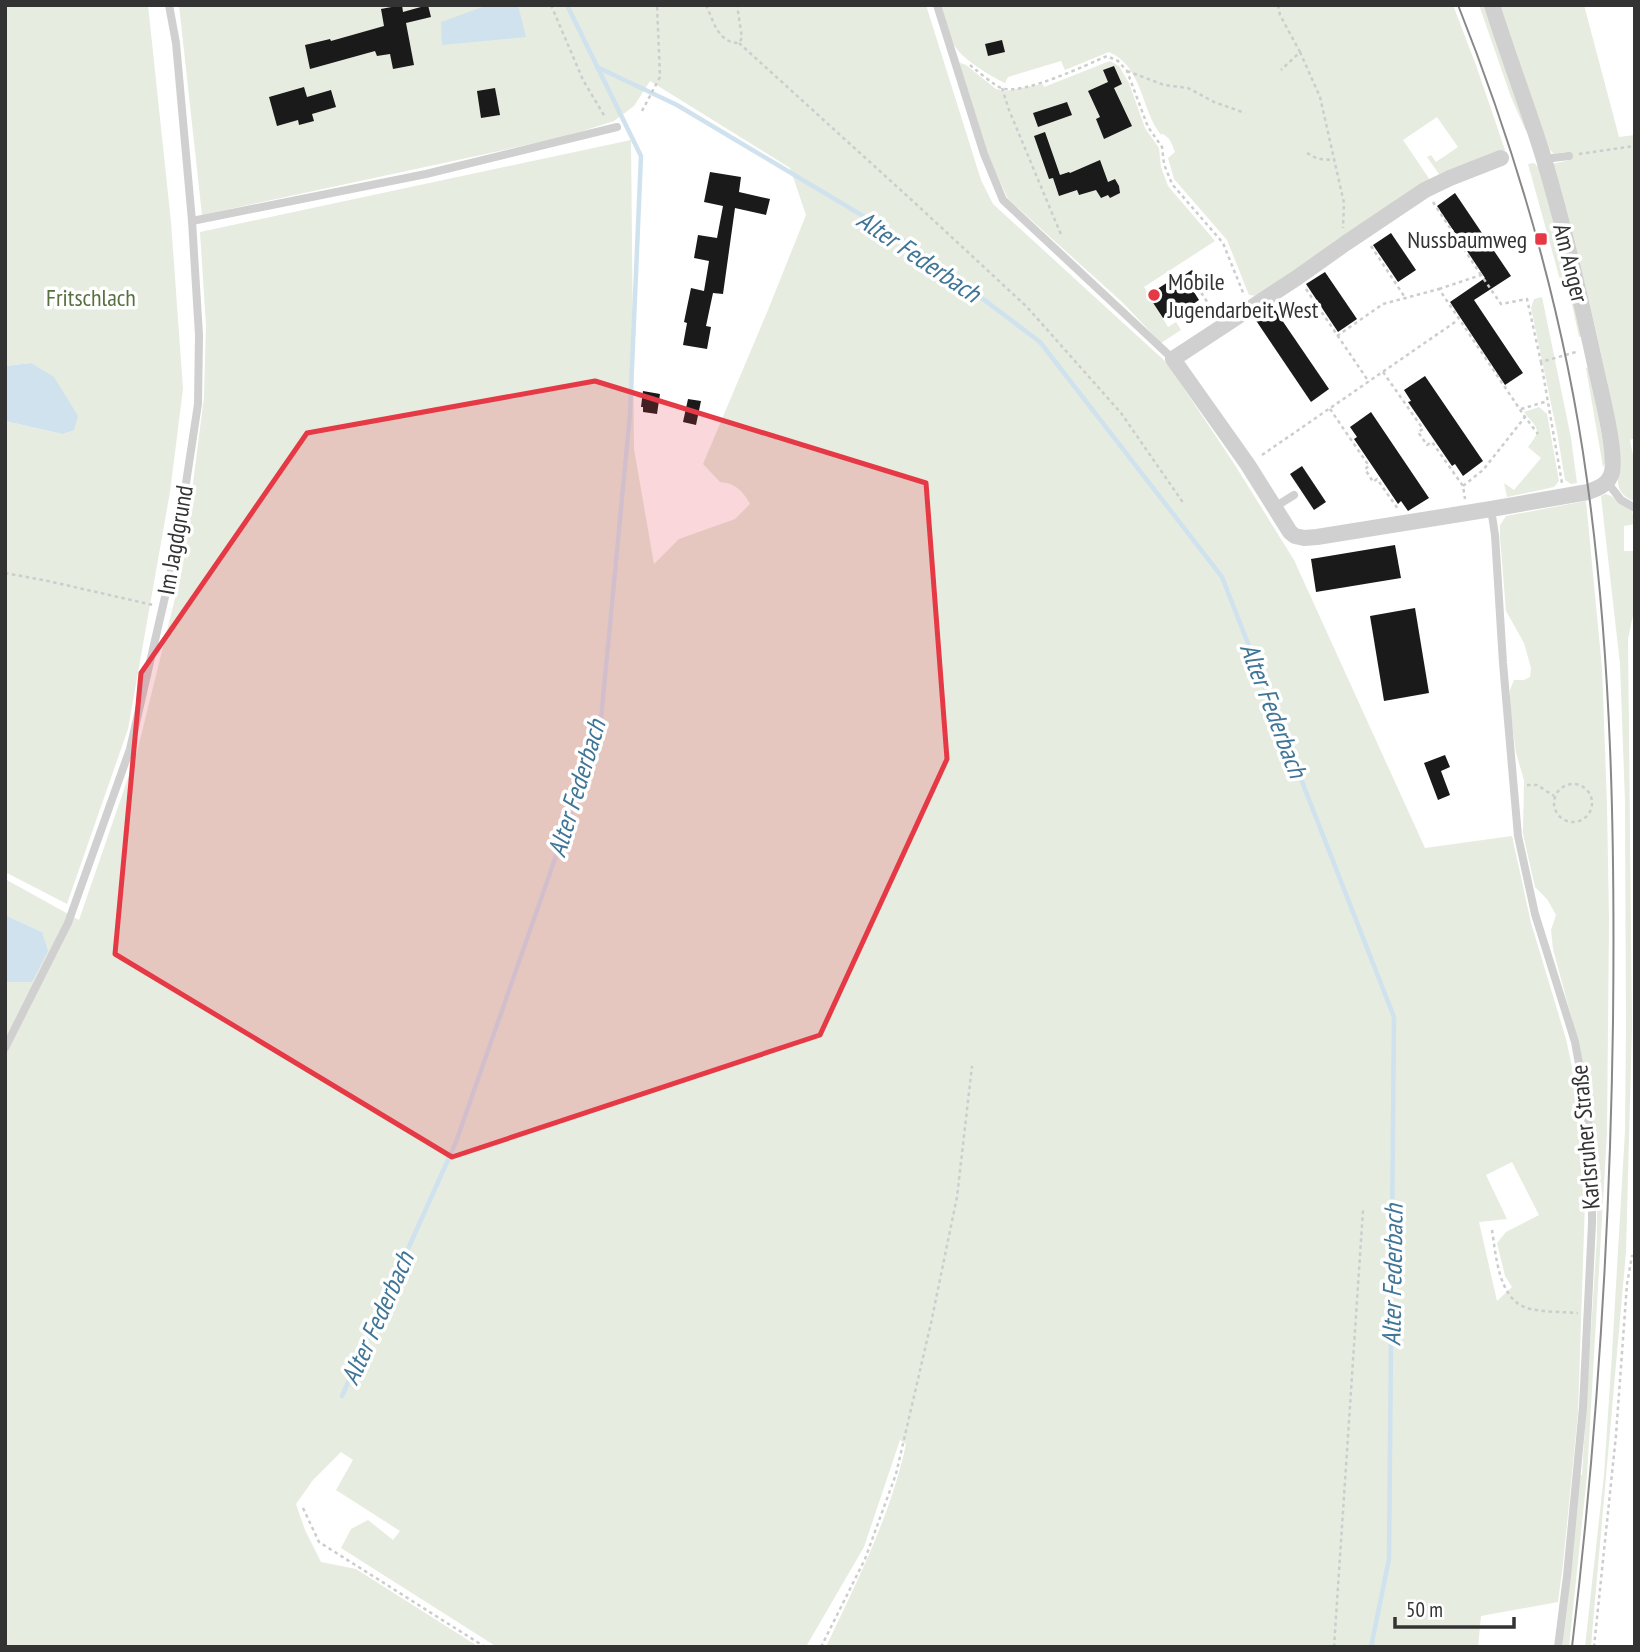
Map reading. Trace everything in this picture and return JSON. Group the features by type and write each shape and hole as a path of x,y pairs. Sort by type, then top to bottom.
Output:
{"street":[{"name":"Am Anger","path":"1492,5 1544,159 1577,278 1612,461 1612,472 1607,482"},
{"path":"1501,158 1425,190 1173,359 1295,536 1304,538 1491,509 1597,489 1607,482"}],"lane":[{"name":"Im Jagdgrund","path":"5,1048 68,923 130,749 176,549 198,404 199,335 176,43 169,5"},
{"path":"937,5 984,154 1003,200 1173,359"},
{"path":"192,221 426,174 615,128"},
{"path":"1544,159 1569,156"},
{"path":"1607,482 1620,500 1635,508"},
{"path":"1275,508 1294,495"},
{"name":"Karlsruher Straße","path":"1491,509 1518,836 1535,914 1575,1042 1587,1108 1592,1163 1588,1314 1578,1464 1558,1647"}],"path":[{"path":"551,5 583,80 615,128"},
{"path":"642,111 660,77 657,5"},
{"path":"706,5 723,40 738,43 1027,307 1121,413 1184,504"},
{"path":"737,5 742,38 738,43"},
{"path":"1278,5 1280,15 1320,97 1344,203 1343,234 1346,243"},
{"path":"1281,70 1300,52"},
{"path":"953,57 960,56 1002,88 1019,88 1055,78 1107,56 1118,61 1127,71 1148,127 1162,147 1172,184 1223,243 1250,308"},
{"path":"1127,71 1164,85 1188,88 1214,102 1245,113"},
{"path":"1002,88 1068,251 1068,262"},
{"path":"1569,156 1635,146"},
{"path":"1307,153 1318,159 1335,160"},
{"path":"1425,190 1501,304 1527,299 1541,362 1564,496"},
{"path":"1362,232 1406,299"},
{"path":"1338,336 1383,304 1481,275"},
{"path":"1298,277 1369,382"},
{"path":"1188,283 1193,280 1223,326"},
{"path":"1439,289 1538,434"},
{"path":"1248,465 1459,320"},
{"path":"1541,362 1579,351"},
{"path":"1383,372 1423,429 1418,432 1427,445 1433,442 1462,486 1483,470 1525,417"},
{"path":"1521,409 1548,401"},
{"path":"1330,409 1368,466 1365,469 1373,482 1377,479 1401,512 1402,523"},
{"path":"5,573 163,608"},
{"path":"1576,784 1587,790 1592,802 1591,808 1584,818 1573,822 1566,821 1557,814 1554,796 1563,786 1576,784"},
{"path":"1513,785 1537,785 1554,796"},
{"path":"821,1647 865,1559 896,1474 957,1197 972,1066"},
{"path":"1334,1647 1363,1210"},
{"path":"1492,1230 1500,1278 1516,1301 1526,1308 1588,1314"},
{"path":"1594,1647 1616,1435 1627,1284 1632,1256 1635,1256"},
{"path":"303,1508 319,1542 485,1647"}],"highlighted area":[{"path":"595,381 926,483 947,759 820,1035 452,1157 115,954 141,673 307,433"}],"green space":[{"name":"Fritschlach","path":"5,5 148,5 171,222 183,389 170,492 128,729 67,904 5,872 5,421 62,434 31,363 5,366"},
{"path":"179,5 926,5 981,180 993,204 1167,363 1294,560 1425,848 1512,836 1531,923 1566,1039 1579,1100 1586,1171 1578,1413 1558,1602 1481,1616 1478,1647 826,1647 892,1496 906,1444 900,1440 864,1547 807,1645 810,1647 497,1647 341,1548 351,1529 368,1520 393,1540 400,1531 336,1490 353,1460 341,1452 313,1480 296,1504 321,1562 356,1569 479,1647 5,1647 5,982 32,982 42,932 5,915 5,879 79,920 137,752 182,570 204,397 206,325 200,232 631,140 634,449 654,564 679,539 735,519 750,504 738,489 720,482 703,464 806,215 790,168 650,81 634,106 614,121 564,137 202,215","holes":["1512,1162 1539,1215 1506,1232 1497,1243 1505,1276 1512,1287 1497,1301 1479,1222 1507,1219 1486,1175"]},
{"path":"941,5 1453,5 1505,150 1439,174 1427,157 1431,155 1436,162 1458,147 1437,117 1403,140 1430,180 1258,296 1249,295 1227,240 1174,179 1168,158 1175,152 1172,144 1158,131 1134,76 1120,58 1109,52 1065,70 1061,61 1008,77 1005,83 976,66 957,49 949,34"},
{"path":"1479,5 1484,5 1529,135 1511,97"},
{"path":"1584,5 1619,137 1635,135 1635,438 1630,440 1635,466 1635,502 1623,494 1618,485 1618,448 1602,359 1552,164 1570,160 1565,152 1554,154 1549,149 1500,7"},
{"path":"1110,61 1119,66 1129,83 1145,128 1159,148 1161,167 1168,186 1215,241 1144,287 1168,327 1176,322 1181,330 1161,343 1122,302 1008,199 986,151 958,62 966,65 996,89 1006,91 1043,84 1044,87"},
{"path":"1534,163 1539,168 1583,336 1579,337 1568,286 1562,287 1528,164"},
{"path":"1542,297 1571,438 1577,483 1571,484 1565,480 1531,308 1534,299"},
{"path":"1590,367 1605,456 1603,467 1586,368"},
{"path":"1539,407 1547,414 1559,481 1554,487 1507,497 1504,483 1514,490 1541,458 1528,447 1537,432 1524,412"},
{"path":"1606,494 1632,511 1635,524 1624,526 1624,551 1635,551 1635,606 1628,639 1632,1026 1626,1252 1591,1647 1585,1647 1604,1475 1625,1131 1625,801 1620,664 1601,496"},
{"path":"1586,501 1602,668 1607,804 1607,1133 1587,1475 1569,1647 1562,1647 1579,1475 1582,1475 1597,1236 1597,1191 1588,1091 1553,949 1551,930 1556,915 1547,899 1535,887 1523,834 1524,780 1516,753 1509,701 1514,680 1530,677 1531,668 1524,643 1506,611 1500,525 1506,516"}],"water":[{"path":"488,5 518,5 526,37 442,45 441,22"},
{"path":"31,363 54,377 78,416 74,430 62,434 5,421 5,366"},
{"path":"5,915 42,932 48,951 32,982 5,982"}],"building":[{"path":"402,5 403,12 428,5 431,17 406,23 414,65 393,69 390,54 377,56 375,51 310,69 305,45 330,39 331,41 384,26 381,9"},
{"path":"1002,40 1005,52 988,56 985,44"},
{"path":"1114,66 1122,84 1114,88 1132,126 1104,139 1096,119 1100,117 1088,91 1108,82 1103,70"},
{"path":"304,87 307,97 331,90 336,107 312,114 314,121 299,125 298,120 277,126 269,97"},
{"path":"495,88 500,115 481,118 477,91"},
{"path":"1067,102 1072,115 1038,127 1033,113"},
{"path":"1045,132 1060,175 1100,160 1108,182 1115,179 1120,193 1110,198 1108,195 1101,198 1096,190 1079,195 1077,190 1059,196 1053,178 1049,179 1034,136"},
{"path":"710,172 741,177 739,192 770,199 766,215 735,208 723,294 713,293 706,326 711,327 707,349 683,345 687,323 684,322 691,288 704,291 709,261 694,258 698,235 717,238 723,206 704,202"},
{"path":"1455,193 1511,276 1474,300 1523,373 1505,385 1450,302 1485,278 1437,206"},
{"path":"1391,233 1416,270 1398,282 1373,245"},
{"path":"1192,270 1202,286 1194,292 1199,300 1174,317 1171,313 1163,318 1148,295 1182,273 1183,276"},
{"path":"1325,272 1357,319 1338,332 1306,284"},
{"path":"1273,307 1329,389 1311,402 1255,319"},
{"path":"1425,376 1483,461 1463,476 1455,464 1452,466 1408,402 1411,401 1404,390"},
{"path":"643,391 660,394 657,414 643,412"},
{"path":"688,399 701,401 696,425 683,422"},
{"path":"1371,412 1429,498 1408,511 1401,501 1398,504 1354,439 1357,437 1350,427"},
{"path":"1302,466 1326,502 1314,510 1290,474"},
{"path":"1395,545 1401,578 1316,592 1311,559"},
{"path":"1415,608 1429,693 1384,701 1370,616"},
{"path":"1445,755 1450,767 1441,771 1450,795 1438,800 1424,763"}],"waterway":[{"name":"Alter Federbach","path":"342,1396 456,1142 600,730 630,414 641,156 567,5"},
{"name":"Alter Federbach","path":"597,67 677,105 910,244 1040,342 1222,577 1394,1017 1389,1559 1371,1647"}],"tram line":[{"path":"1458,5 1519,179 1537,239 1566,359 1587,480 1607,682 1613,886 1609,1179 1589,1491 1572,1647"}],"place":[{"name":"Nussbaumweg","path":"1541,239"},
{"name":"Mobile Jugendarbeit West","path":"1154,295"}]}
